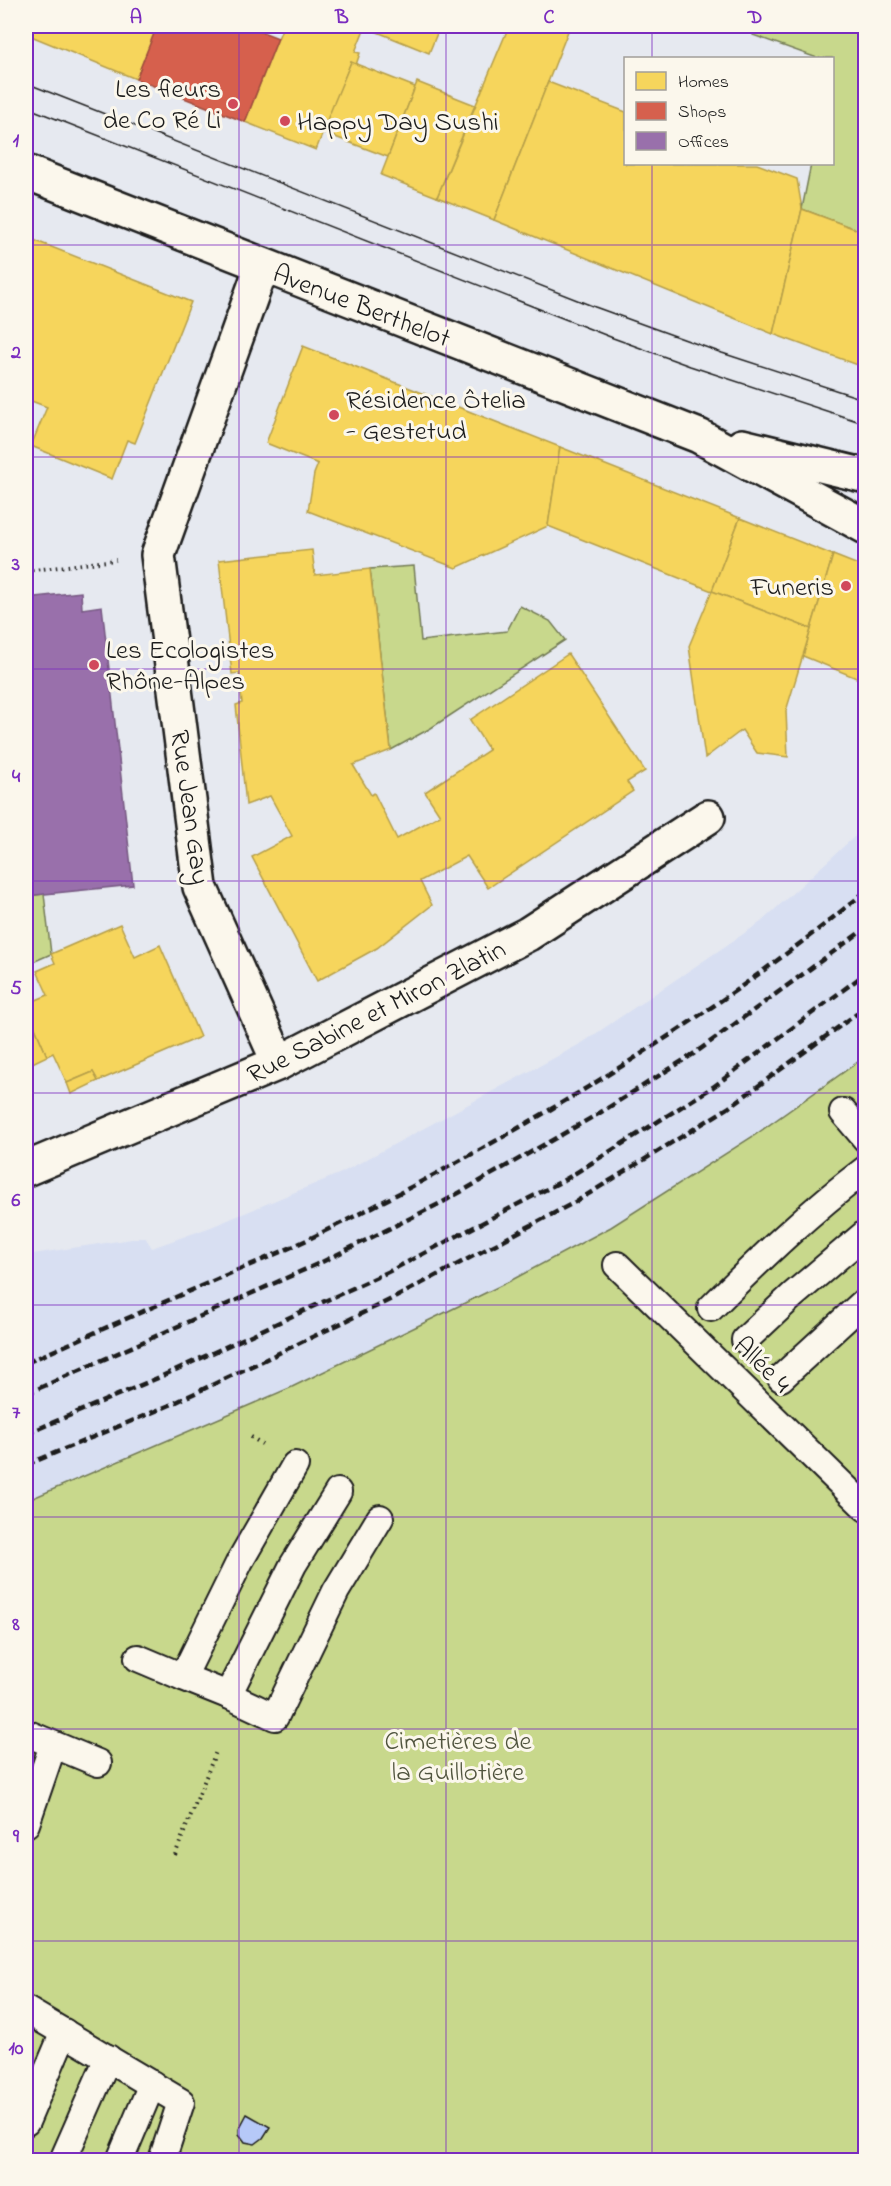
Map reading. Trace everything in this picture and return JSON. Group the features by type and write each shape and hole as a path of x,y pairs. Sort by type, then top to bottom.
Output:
{"street":[{"name":"Avenue Berthelot","path":"26,172 699,436 866,527"},
{"name":"Rue Jean Gay","path":"262,266 158,555 200,887 279,1063"},
{"name":"Avenue Berthelot","path":"699,436 866,476"},
{"name":"Rue Sabine et Miron Zlatin","path":"26,1169 279,1063 528,934 708,816"}],"lane":[{"path":"843,1112 866,1139"},
{"path":"711,1308 826,1199 866,1169"},
{"path":"745,1341 793,1294 866,1233"},
{"name":"Allée 4","path":"617,1264 866,1508"},
{"path":"781,1378 866,1300"},
{"path":"183,1677 240,1561 295,1465"},
{"path":"228,1695 293,1565 338,1492"},
{"path":"138,1658 275,1716 336,1591 380,1518"},
{"path":"26,1733 98,1763"},
{"path":"26,1824 53,1745"},
{"path":"26,2010 181,2102 162,2160"},
{"path":"26,2122 64,2032"},
{"path":"63,2160 108,2058"},
{"path":"120,2160 152,2084"}],"path":[{"path":"26,571 158,555"},
{"path":"176,1855 217,1749"}],"shaded area":[{"path":"865,827 865,1057 755,1135 611,1227 510,1281 292,1387 26,1501 26,1255 145,1237 152,1248 211,1227 341,1173 582,1043 761,922"}],"green space":[{"path":"754,26 865,26 865,233 802,209 811,165 834,165 834,57 814,57 753,35"},
{"path":"414,566 421,641 507,631 520,606 550,621 565,640 431,728 391,750 370,569"},
{"path":"44,894 51,954 26,965 26,896"},
{"name":"Cimetières de la Guillotière","path":"865,1057 865,2160 26,2160 26,1501 292,1387 510,1281 611,1227 755,1135"}],"building: Homes":[{"path":"26,26 157,26 136,79 26,34"},
{"path":"283,26 440,26 429,53 365,27 355,52 360,53 356,65 351,62 316,150 245,122"},
{"path":"509,26 570,26 494,220 437,197"},
{"path":"351,62 415,87 388,157 322,132"},
{"path":"417,82 475,105 437,197 381,175"},
{"path":"548,82 624,111 624,165 760,165 797,179 802,209 773,334 494,220"},
{"path":"802,209 866,233 866,368 773,334"},
{"path":"26,237 191,302 135,443 127,440 112,479 31,446 47,407 26,399"},
{"path":"303,346 560,447 548,526 456,568 308,511 314,474 318,464 266,443"},
{"path":"560,447 740,518 712,591 548,526"},
{"path":"740,518 833,555 811,629 712,591"},
{"path":"312,550 315,575 370,569 391,750 353,765 371,795 374,793 397,839 440,815 425,792 489,750 470,720 568,654 645,771 627,782 633,791 488,888 467,856 420,881 432,905 377,948 317,981 252,857 292,836 270,796 246,805 236,705 242,703 239,673 232,674 219,560"},
{"path":"833,555 866,568 866,682 803,656"},
{"path":"712,591 811,629 786,711 788,757 757,753 742,730 705,758 689,646"},
{"path":"120,924 135,957 160,945 200,1037 98,1081 93,1072 67,1083 53,1053 47,1056 26,1007 26,995 29,1003 48,995 37,971 55,963 51,954"},
{"path":"26,1007 47,1056 26,1066"},
{"path":"93,1072 98,1081 71,1094 67,1083"}],"building: Shops":[{"path":"157,26 247,26 278,38 245,122 136,79"}],"building: Offices":[{"path":"81,592 82,609 102,606 133,885 26,896 26,598"}],"building: Other":[{"path":"247,2114 270,2127 263,2138 255,2144 245,2142 239,2134 239,2129"}],"tram line":[{"path":"26,83 595,307 722,353 866,400"},
{"path":"26,107 613,338 866,424"}],"railway":[{"path":"26,1363 303,1242 388,1199 531,1121 601,1079 737,990 866,891"},
{"path":"26,1394 322,1262 443,1202 598,1114 695,1053 866,928"},
{"path":"26,1434 160,1377 390,1271 566,1179 713,1087 866,973"},
{"path":"26,1465 170,1405 396,1297 577,1201 728,1108 866,1007"}],"place":[{"name":"Les fleurs de Co Ré Li","path":"233,104"},
{"name":"Happy Day Sushi","path":"285,121"},
{"name":"Résidence Ôtelia - Gestetud","path":"334,415"},
{"name":"Funeris","path":"846,586"},
{"name":"Les Ecologistes Rhône-Alpes","path":"94,665"}]}
